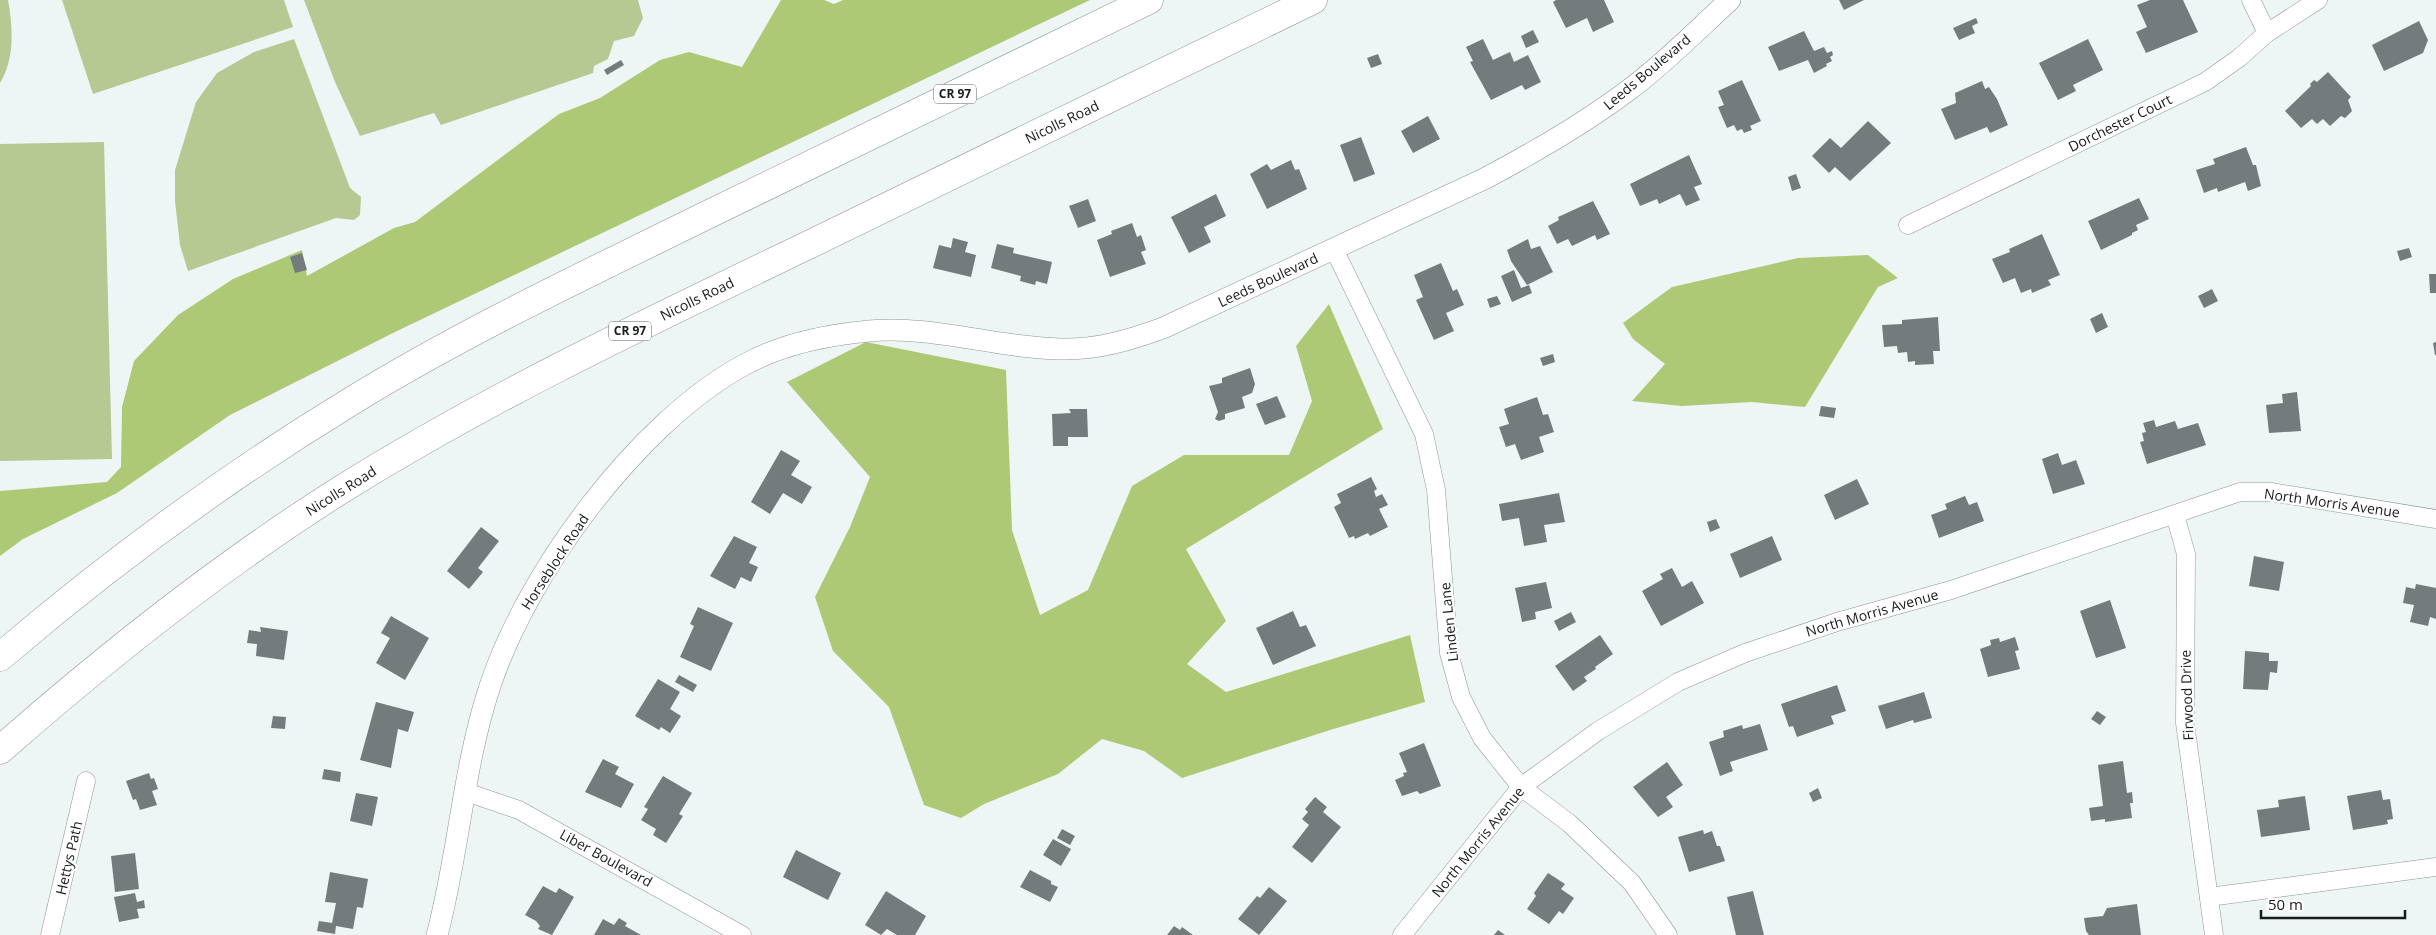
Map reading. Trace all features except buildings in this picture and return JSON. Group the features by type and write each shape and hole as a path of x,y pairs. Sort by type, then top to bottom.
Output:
{"highway":[{"name":"CR 97","path":"0,657 106,570 235,475 350,402 413,365 538,297 1149,0"},
{"name":"Nicolls Road","path":"0,750 104,662 218,573 336,493 454,422 638,327 1313,0"}],"street":[{"name":"Leeds Boulevard","path":"744,365 769,353 814,340 842,334 892,329 918,330 1062,349 1116,343 1164,328 1484,179 1563,136 1632,88 1730,0"},
{"path":"2250,0 2267,33"},
{"name":"Dorchester Court","path":"1908,224 2205,82 2239,58 2267,33 2318,0"},
{"name":"Linden Lane","path":"1334,249 1424,434 1436,490 1449,653 1461,697 1482,738 1520,787 1569,823 1632,883 1668,935"},
{"name":"Horseblock Road","path":"437,935 446,902 480,722 490,686 525,606 547,570 600,496 655,434 700,394 744,365"},
{"name":"North Morris Avenue","path":"1402,935 1520,787 1598,731 1678,682 1745,653 1837,622 1951,590 2240,492 2271,492 2436,519"},
{"name":"Firwood Drive","path":"2175,515 2186,554 2185,723 2214,935"},
{"name":"Hettys Path","path":"50,935 86,781"},
{"name":"Liber Boulevard","path":"466,792 519,810 742,935"},
{"path":"2209,897 2436,867"}],"green space":[{"path":"0,0 8,0 12,43 5,73 0,83"},
{"path":"62,0 284,0 293,27 93,94"},
{"path":"304,0 638,0 643,18 634,36 614,41 608,59 594,66 593,73 441,125 434,113 360,136 335,82"},
{"path":"781,0 824,0 834,4 843,0 1090,0 395,332 230,415 117,493 23,539 0,556 0,491 107,482 121,467 122,407 134,361 178,315 233,279 302,250 307,276 394,228 415,222 559,114 600,98 660,60 689,52 742,67"},
{"path":"294,39 350,188 361,197 360,215 354,220 336,218 188,271 180,245 175,201 175,170 196,102 217,73 254,52"},
{"path":"104,142 112,459 0,461 0,144"},
{"path":"1868,255 1898,278 1878,287 1805,407 1752,402 1682,406 1632,401 1665,364 1633,339 1623,323 1672,287 1798,258"},
{"path":"1329,304 1383,429 1186,549 1226,621 1187,664 1226,692 1410,635 1425,702 1330,730 1182,778 1144,751 1102,739 1058,774 984,804 961,818 924,805 889,707 833,651 815,597 850,527 870,477 787,382 866,342 1006,370 1012,530 1040,615 1088,590 1132,486 1184,455 1289,455 1312,401 1296,346"}]}
